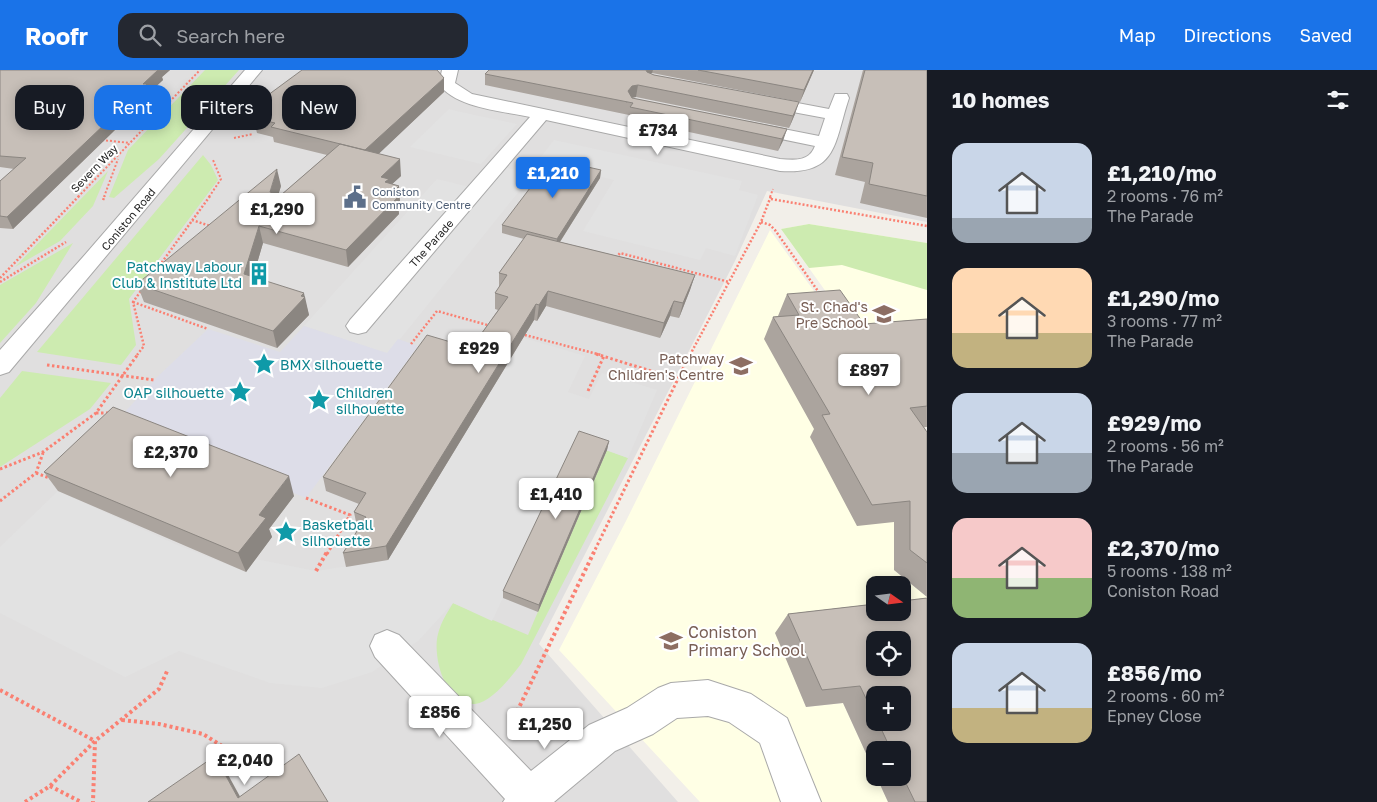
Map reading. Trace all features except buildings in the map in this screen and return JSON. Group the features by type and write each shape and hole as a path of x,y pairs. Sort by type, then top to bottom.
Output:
{"street":[{"name":"Coniston Road","path":"0,366 254,70"},
{"path":"450,70 447,84 460,95 542,114 707,142 780,165 801,166 815,162 821,155 841,98"},
{"path":"748,99 835,115"},
{"name":"The Parade","path":"358,326 450,222 495,158 542,114"},
{"path":"728,123 825,144"},
{"path":"387,646 495,759 526,800 602,738 640,721 671,701 708,698 738,707 774,731 801,802"}],"path":[{"name":"Severn Way","path":"171,100 200,70"},
{"name":"Severn Way","path":"0,278 143,130"},
{"path":"94,139 131,143"},
{"path":"154,272 221,179 208,153 191,143"},
{"path":"101,206 119,156"},
{"path":"495,759 677,379 761,222 780,165"},
{"path":"770,199 927,226"},
{"path":"192,220 216,228"},
{"path":"761,222 770,225 775,230 825,302"},
{"path":"0,282 67,241"},
{"path":"614,260 620,253 729,282"},
{"path":"133,302 144,287"},
{"path":"133,302 208,328"},
{"path":"0,469 43,452 96,413 144,346 133,302"},
{"path":"411,344 437,311 492,326"},
{"path":"520,334 604,356 677,379"},
{"path":"588,391 604,356"},
{"path":"47,364 154,380"},
{"path":"96,413 114,413"},
{"path":"0,501 36,473 43,452"},
{"path":"36,473 60,483"},
{"path":"306,498 350,515 316,571"},
{"path":"24,802 50,786 95,741 159,689 168,669"},
{"path":"0,690 95,741"},
{"path":"121,720 159,724 203,734 230,751"},
{"path":"93,802 95,741"},
{"path":"50,786 81,802"}],"shaded area":[{"path":"0,70 927,70 927,222 767,191 735,261 539,644 678,802 0,802"},
{"path":"449,109 517,124 481,164 410,147"},
{"path":"554,140 742,181 739,190 758,195 735,256 706,248 700,260 583,231 614,180 537,162"},
{"path":"498,166 533,174 388,354 304,326 437,179 478,189"},
{"path":"809,224 927,243 927,341 867,349 781,229"},
{"name":"Coniston Primary School","path":"770,230 829,312 927,519 894,538 894,570 901,576 866,576 866,621 883,621 776,633 806,707 843,703 866,753 866,786 881,786 888,802 700,802 559,650 626,521"},
{"path":"304,326 387,353 398,339 418,346 306,498 122,424 124,413 154,380 208,329 280,352"},
{"path":"524,338 585,356 568,392 589,399 602,373 657,390 628,458 577,440 492,621 453,603 418,641 372,672 322,688 270,683 179,651 125,677 0,613 0,547 58,491 175,544 246,572 256,559 316,571 388,560"},
{"name":"Coniston Primary School","path":"911,584 927,597 927,616 911,618"}],"green space":[{"path":"205,70 239,70 226,85 191,85"},
{"path":"181,95 181,130 185,130 159,159 114,198 109,197 128,150 147,130 171,130 171,105"},
{"path":"203,155 211,165 218,180 129,299 136,345 121,365 37,352"},
{"path":"108,171 93,206 60,241 15,267"},
{"path":"809,224 927,243 927,290 842,265 809,268 781,229"},
{"path":"73,243 36,303 0,343 0,285"},
{"path":"22,371 111,383 90,409 0,467 0,398"},
{"path":"607,450 628,458 521,664 501,688 488,699 475,704 465,702 456,697 443,678 437,654 438,634 446,614 453,603 528,635"}],"place":[{"name":"Coniston Community Centre","path":"355,197"},
{"name":"Patchway Labour Club & Institute Ltd","path":"259,274"},
{"name":"St. Chad's Pre School","path":"884,314"},
{"name":"BMX silhouette","path":"264,364"},
{"name":"Patchway Children's Centre","path":"741,366"},
{"name":"OAP silhouette","path":"240,392"},
{"name":"Children silhouette","path":"319,400"},
{"name":"Basketball silhouette","path":"286,532"},
{"name":"Coniston Primary School","path":"671,641"}]}
